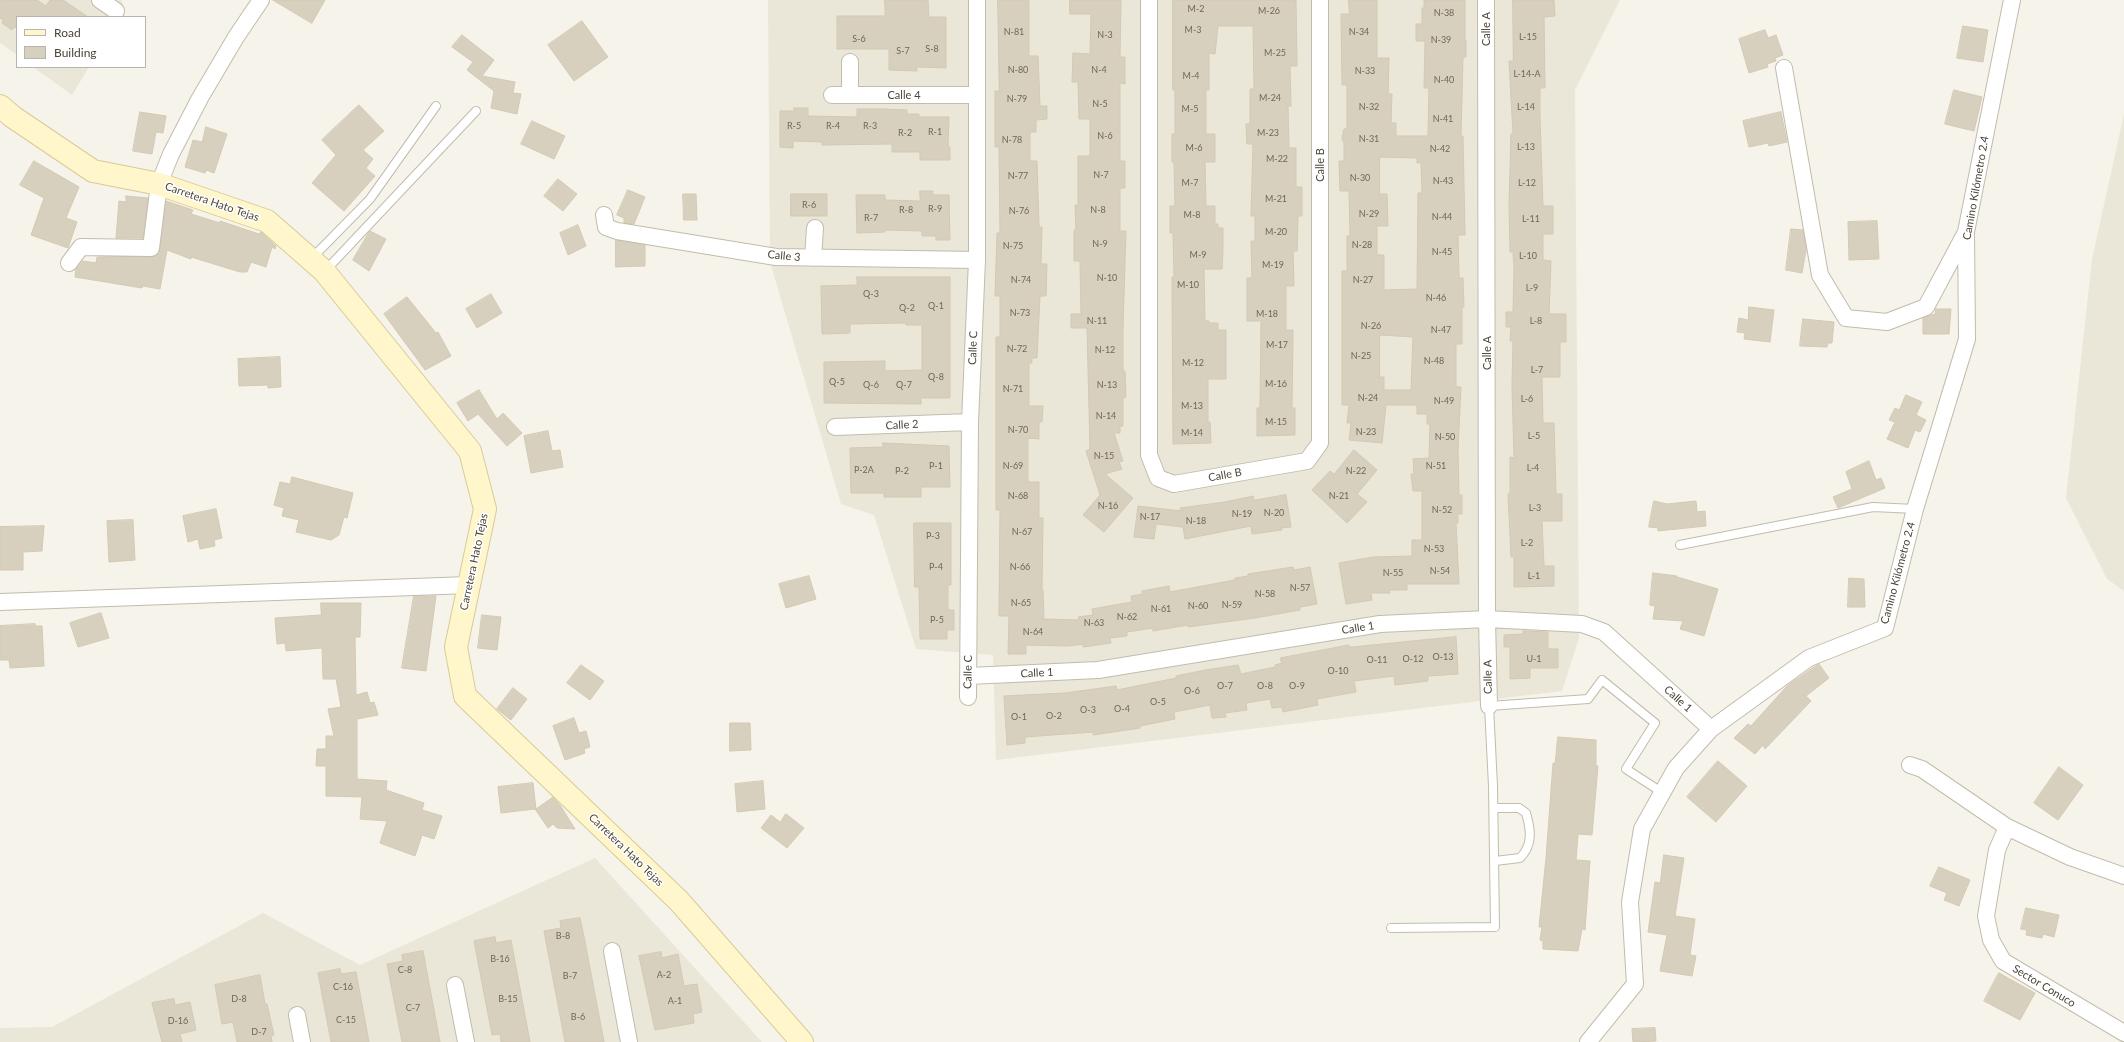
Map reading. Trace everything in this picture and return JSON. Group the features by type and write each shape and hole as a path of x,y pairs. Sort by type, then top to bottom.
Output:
{"street":[{"path":"100,0 116,11"},
{"path":"69,263 81,247 151,248 159,184 171,154 200,98 236,37 261,0"},
{"name":"Calle C","path":"968,697 970,422 977,260 976,0"},
{"name":"Calle B","path":"1149,0 1149,455 1158,478 1174,484 1307,461 1320,443 1320,0"},
{"name":"Calle A","path":"1486,0 1487,619 1489,706"},
{"name":"Camino Kilómetro 2.4","path":"1588,1042 1635,984 1630,902 1642,829 1676,768 1711,729 1809,658 1885,628 1915,509 1967,339 1966,232 2012,0"},
{"path":"850,62 850,95"},
{"path":"1784,68 1820,275 1846,318 1887,322 1926,307 1966,232"},
{"name":"Calle 4","path":"832,95 977,95"},
{"name":"Carretera Hato Tejas","path":"0,106 13,117 93,171 159,184 268,221 317,266 470,451 485,509 456,647 465,696 679,900 802,1042"},
{"name":"Calle 3","path":"604,215 606,227 617,231 776,257 977,260"},
{"path":"813,258 814,228"},
{"name":"Calle 2","path":"834,428 970,422"},
{"path":"0,602 469,585"},
{"name":"Calle 1","path":"969,676 1098,670 1380,624 1487,619 1582,624 1604,632 1711,729"},
{"path":"1910,765 1922,770 2007,827 2070,857 2124,876"},
{"name":"Sector Conuco","path":"2007,827 1997,850 1986,916 1991,940 2003,961 2124,1034"},
{"path":"612,952 629,1042"},
{"path":"455,985 466,1042"},
{"path":"297,1015 302,1042"}],"lane":[{"path":"317,266 370,199 436,106"},
{"path":"317,266 476,111"},
{"path":"1680,545 1874,507 1915,509"},
{"path":"1391,928 1494,927 1494,808 1489,706 1588,699 1602,680 1655,723 1626,769 1663,793"},
{"path":"1494,808 1519,808 1526,813 1530,841 1526,852 1520,858 1495,861"}],"shaded area":[{"path":"0,0 121,0 125,9 121,16 16,16 16,54 0,43"},
{"path":"768,0 1620,0 1575,90 1579,638 1562,691 996,760 993,655 916,649 874,515 841,504 770,262"},
{"path":"34,68 88,68 72,95"},
{"path":"2124,114 2124,591 2107,579 2066,498 2092,259"},
{"path":"595,858 762,1042 0,1042 0,1028 52,1027 263,913 360,965"}],"building":[{"path":"0,0 37,0 46,6 50,0 63,0 87,16 16,16 16,28 14,27 12,30 2,23 3,20 0,18"},
{"path":"273,0 325,0 312,23"},
{"path":"885,0 928,0 929,17 946,17 946,68 917,67 917,71 889,70 889,49 837,49 837,16 885,16"},
{"path":"998,0 1029,0 1029,56 1038,56 1040,106 1047,106 1047,119 1036,120 1036,132 1030,132 1030,161 1037,161 1039,227 1042,227 1041,264 1047,264 1046,296 1040,296 1037,358 1032,358 1032,363 1029,363 1029,406 1043,406 1042,422 1039,422 1039,439 1028,438 1028,482 1039,482 1039,518 1043,518 1042,590 1044,619 1079,620 1078,617 1093,615 1092,609 1132,602 1131,596 1143,594 1142,591 1169,586 1170,592 1235,580 1235,578 1248,576 1248,574 1293,567 1294,570 1310,567 1317,604 1300,607 1300,610 1255,618 1188,627 1188,625 1153,631 1153,628 1127,632 1127,636 1110,638 1111,643 1083,647 1083,644 1068,646 1026,645 1026,654 1008,654 1009,616 999,616 1000,510 996,510 996,337 1000,337 1000,296 995,296 997,233 1000,233 999,147 995,147 995,91 999,91"},
{"path":"1070,0 1121,0 1120,57 1125,57 1125,84 1120,83 1120,161 1125,161 1125,188 1120,188 1120,231 1126,231 1123,371 1125,371 1126,397 1123,398 1123,426 1120,426 1120,433 1114,433 1123,461 1119,462 1122,469 1105,474 1133,498 1104,532 1083,515 1100,495 1086,451 1090,449 1087,328 1071,328 1071,314 1081,314 1080,261 1074,261 1074,230 1076,230 1075,205 1078,205 1078,156 1090,156 1090,119 1079,119 1078,82 1072,82 1073,53 1090,54 1091,14 1070,14"},
{"path":"1173,0 1296,0 1297,66 1290,66 1291,106 1288,106 1289,148 1296,148 1296,187 1302,187 1302,216 1298,216 1297,251 1293,251 1294,286 1286,286 1286,330 1293,330 1292,408 1295,408 1295,435 1257,436 1257,408 1260,408 1261,321 1247,321 1247,278 1252,278 1251,241 1255,241 1255,216 1251,216 1253,144 1247,144 1246,124 1250,124 1250,89 1254,89 1253,26 1218,26 1215,54 1209,53 1209,90 1206,90 1206,134 1215,134 1215,162 1205,162 1206,206 1215,206 1215,224 1218,224 1218,228 1223,228 1223,251 1222,269 1204,269 1205,321 1209,321 1209,323 1218,323 1218,330 1226,330 1226,379 1208,379 1208,422 1210,422 1211,443 1173,444 1172,277 1174,277 1173,233 1170,233 1170,206 1175,206 1174,162 1172,162 1172,134 1175,134 1175,90 1173,90"},
{"path":"1349,0 1377,0 1377,58 1389,58 1388,94 1392,94 1391,123 1396,123 1396,136 1428,136 1429,88 1424,88 1425,41 1416,41 1416,24 1422,24 1422,8 1424,8 1424,0 1465,0 1466,57 1463,57 1461,136 1463,136 1465,235 1458,235 1459,278 1463,278 1464,307 1462,307 1462,344 1456,344 1456,387 1461,387 1458,450 1459,495 1462,495 1462,514 1458,514 1458,523 1456,523 1459,584 1407,584 1407,590 1389,590 1390,593 1371,593 1372,600 1346,604 1339,563 1373,557 1412,556 1412,540 1422,540 1422,491 1413,491 1411,474 1414,474 1413,459 1429,458 1430,424 1427,424 1427,414 1417,414 1417,405 1386,405 1382,443 1349,440 1351,423 1347,423 1349,405 1342,405 1342,271 1347,271 1347,236 1350,236 1349,191 1340,191 1339,161 1344,161 1344,143 1342,139 1344,129 1347,129 1347,85 1342,85 1341,14 1349,14","holes":["1380,157 1417,158 1417,163 1421,163 1422,193 1418,193 1417,289 1384,290 1384,255 1377,255 1377,226 1388,226 1387,194 1380,194","1380,335 1413,337 1411,390 1384,390 1384,377 1380,377"]},
{"path":"1513,0 1554,0 1555,16 1544,17 1545,88 1540,88 1540,117 1543,206 1553,206 1553,234 1543,234 1543,260 1551,261 1549,314 1566,314 1566,342 1560,342 1560,377 1542,377 1543,423 1554,423 1556,494 1562,494 1562,521 1542,521 1544,566 1554,566 1554,586 1514,587 1514,557 1511,557 1508,494 1510,494 1510,457 1514,458 1512,386 1513,341 1510,341 1511,327 1506,327 1506,312 1513,312 1514,268 1513,252 1510,252 1509,205 1511,134 1513,134 1509,61 1513,61"},
{"path":"582,21 608,57 574,81 548,45"},
{"path":"1963,26 1988,30 1983,62 1957,58"},
{"path":"1765,30 1768,38 1776,35 1783,55 1775,58 1776,61 1767,64 1768,67 1749,73 1739,39"},
{"path":"462,35 494,60 482,76 515,82 513,93 521,94 517,114 491,108 494,91 467,70 473,62 452,47"},
{"path":"1954,90 1982,97 1974,131 1945,124"},
{"path":"359,105 384,131 363,150 373,159 366,168 375,176 344,211 312,183 336,155 322,140"},
{"path":"794,108 808,108 808,116 857,117 857,109 883,109 907,110 907,114 919,114 919,117 949,117 948,147 950,147 950,160 920,160 920,152 892,152 892,144 822,145 822,142 793,141 793,148 780,147 780,111 794,111"},
{"path":"140,112 166,116 163,133 156,132 152,154 133,151"},
{"path":"1781,112 1787,142 1769,146 1768,143 1749,147 1743,121"},
{"path":"532,121 565,136 554,159 521,144"},
{"path":"206,127 227,134 214,173 206,170 205,173 185,167 193,140 202,142"},
{"path":"34,161 79,187 66,218 77,222 68,248 31,235 44,198 20,185"},
{"path":"558,179 577,194 563,211 544,196"},
{"path":"628,190 645,197 634,224 624,223 624,218 617,215"},
{"path":"920,191 933,191 933,195 949,195 950,240 936,240 936,236 922,236 922,231 885,230 885,232 857,233 856,195 885,195 885,200 920,201"},
{"path":"683,194 696,194 697,220 684,220"},
{"path":"791,194 827,194 827,216 791,216"},
{"path":"126,196 148,198 143,238 116,238 119,201 126,202"},
{"path":"166,201 193,210 191,214 220,223 220,221 259,234 261,232 276,246 275,249 272,247 266,267 251,262 247,272 240,272 191,257 191,259 167,250 160,289 143,286 142,288 75,277 76,269 83,261 96,263 97,257 156,256 160,249"},
{"path":"1877,221 1879,259 1849,260 1848,222"},
{"path":"578,225 586,246 568,255 560,233"},
{"path":"1791,229 1803,230 1806,250 1802,273 1786,270"},
{"path":"370,231 386,239 369,271 353,260"},
{"path":"616,240 645,245 645,266 616,267"},
{"path":"857,277 950,277 950,398 921,398 921,404 824,403 824,362 885,361 885,371 922,370 922,325 906,325 906,323 850,324 850,333 822,334 821,286 857,285"},
{"path":"491,294 502,313 477,328 466,309"},
{"path":"407,297 436,333 438,332 451,356 425,370 384,314"},
{"path":"1749,307 1774,310 1770,342 1744,339 1745,333 1737,332 1739,318 1748,320"},
{"path":"1936,309 1951,309 1949,334 1923,334 1923,318 1935,314"},
{"path":"1803,319 1834,322 1832,343 1828,343 1827,347 1800,346"},
{"path":"280,357 281,387 268,388 268,385 239,386 238,359"},
{"path":"479,390 497,419 503,413 522,433 507,446 478,414 468,421 457,403"},
{"path":"1906,395 1922,402 1916,415 1926,420 1920,432 1915,430 1908,448 1887,439 1895,422 1889,420 1895,408 1899,410"},
{"path":"548,431 552,451 560,450 563,467 531,473 524,436"},
{"path":"883,443 949,446 950,487 921,487 921,497 884,497 884,493 851,493 850,448 883,447"},
{"path":"1354,450 1377,470 1357,494 1367,502 1347,523 1312,490 1330,471 1334,474"},
{"path":"1869,461 1876,480 1881,478 1885,488 1838,508 1833,497 1852,489 1846,472"},
{"path":"292,477 353,493 347,518 344,517 339,535 331,540 296,532 299,520 282,516 284,508 274,505 280,482 290,484"},
{"path":"1286,495 1291,527 1281,528 1282,530 1252,534 1251,526 1185,539 1183,527 1156,524 1154,539 1134,537 1138,506 1181,511 1180,508 1225,502 1253,496 1254,500"},
{"path":"1654,501 1667,504 1696,501 1697,512 1705,511 1706,526 1658,531 1658,528 1649,527"},
{"path":"216,509 222,538 214,540 215,546 200,549 198,539 188,542 183,516"},
{"path":"133,520 135,560 109,562 107,521"},
{"path":"914,523 951,523 951,585 948,585 948,610 954,610 954,630 947,630 947,639 920,639 919,587 915,587"},
{"path":"44,526 42,551 23,552 23,570 0,570 0,527"},
{"path":"1653,573 1677,576 1718,589 1704,636 1680,629 1683,621 1653,619 1655,606 1650,605"},
{"path":"809,576 816,599 786,608 779,584"},
{"path":"1849,578 1864,579 1865,607 1848,607"},
{"path":"414,596 436,596 426,671 402,668"},
{"path":"321,603 361,603 360,637 355,637 356,695 367,692 370,703 374,702 378,715 357,719 357,779 387,781 386,790 424,803 422,810 442,816 434,839 422,835 415,856 380,843 387,821 360,819 362,797 326,796 326,766 316,766 317,749 326,749 326,736 334,736 328,709 341,707 336,679 323,679 322,648 286,651 285,643 277,644 275,618 321,615"},
{"path":"101,613 109,638 78,647 70,623"},
{"path":"482,615 501,617 497,650 478,648"},
{"path":"35,624 35,626 42,626 44,666 10,668 9,660 0,660 0,626"},
{"path":"1523,631 1548,632 1548,649 1558,649 1558,668 1530,668 1530,678 1510,679 1510,647 1504,647 1504,635 1523,634"},
{"path":"1456,637 1458,674 1428,676 1428,681 1395,685 1394,676 1354,681 1356,692 1317,699 1318,705 1283,712 1282,707 1272,708 1270,699 1246,703 1247,710 1225,713 1226,717 1212,718 1210,705 1174,712 1175,719 1140,726 1140,728 1093,735 1093,732 1025,737 1025,743 1007,745 1004,696 1065,693 1116,686 1117,690 1176,678 1176,676 1205,670 1238,665 1241,674 1275,667 1275,665 1282,663 1280,658 1349,645 1349,647"},
{"path":"1819,664 1829,678 1806,696 1811,701 1765,749 1763,745 1755,754 1734,738 1748,724 1751,726 1787,686"},
{"path":"581,665 604,681 590,700 567,683"},
{"path":"513,688 527,699 511,720 497,709"},
{"path":"574,718 579,733 586,731 590,747 584,749 585,753 565,760 553,726"},
{"path":"730,723 750,723 751,750 730,751"},
{"path":"1558,737 1596,740 1596,766 1598,766 1592,835 1578,834 1576,860 1590,861 1585,930 1582,929 1578,951 1543,949 1543,941 1540,940 1542,927 1539,927 1553,763 1555,763"},
{"path":"1718,761 1747,786 1716,822 1687,797"},
{"path":"2059,767 2083,785 2058,820 2034,803"},
{"path":"763,781 765,809 737,812 735,784"},
{"path":"533,783 536,809 553,797 560,805 575,829 557,828 553,824 548,828 535,809 501,813 498,787"},
{"path":"786,814 804,828 787,848 761,828 771,815 780,822"},
{"path":"1664,855 1684,858 1675,916 1695,919 1690,955 1696,956 1692,976 1660,971 1667,935 1648,932 1655,882 1660,883"},
{"path":"1939,867 1970,880 1959,906 1944,900 1947,893 1930,886"},
{"path":"2026,908 2059,915 2054,937 2043,934 2042,938 2026,935 2027,930 2021,929"},
{"path":"580,918 604,1042 565,1042 544,931 561,928 560,921"},
{"path":"495,937 496,943 511,940 530,1042 501,1042 500,1034 492,1035 474,941"},
{"path":"423,951 440,1042 402,1042 387,964 403,961 402,955"},
{"path":"661,952 662,958 678,954 684,986 697,984 702,1012 693,1014 694,1023 655,1030 639,956"},
{"path":"340,969 341,974 356,972 369,1042 331,1042 318,973"},
{"path":"1999,973 2035,993 2020,1020 1984,1001"},
{"path":"260,975 265,1004 267,1004 274,1035 271,1036 272,1042 237,1042 233,1022 222,1024 215,985"},
{"path":"174,999 175,1005 190,1002 196,1030 180,1034 182,1042 162,1042 152,1003"},
{"path":"1655,1028 1656,1041 1633,1042 1632,1029"}]}
